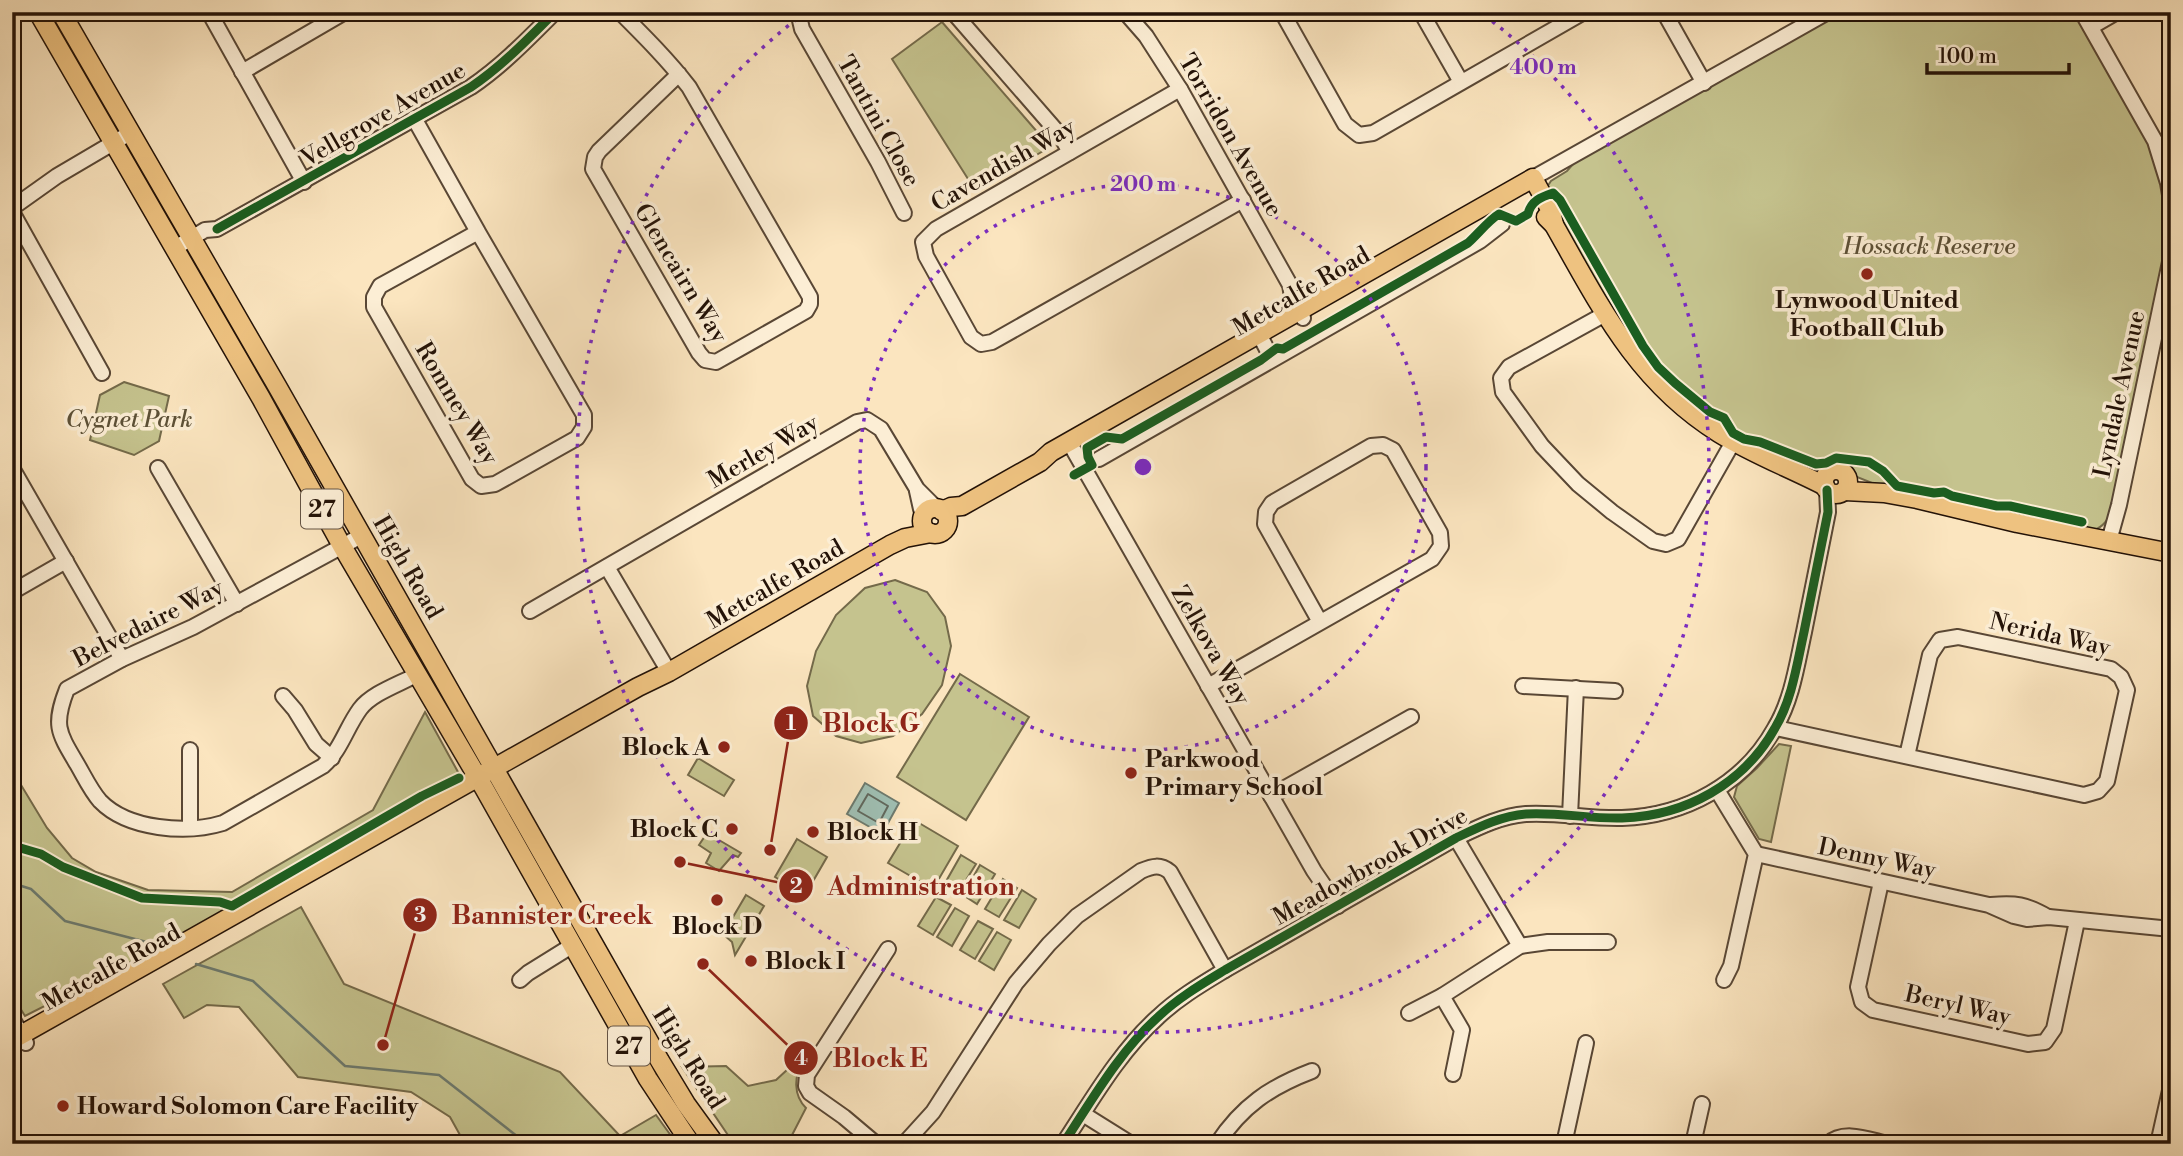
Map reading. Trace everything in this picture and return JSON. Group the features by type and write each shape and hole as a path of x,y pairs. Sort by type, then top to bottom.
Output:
{"main road":[{"name":"High Road","path":"38,12 342,546 418,674 489,778 686,1104 715,1144"},
{"name":"High Road","path":"61,12 361,536 489,778 573,945 648,1079 691,1144"},
{"path":"1531,183 1551,211 1554,225 1605,314 1636,359 1664,390 1701,422 1733,442 1779,465 1835,486 1884,493 2017,523 2171,553"},
{"name":"Metcalfe Road","path":"18,1042 489,778 638,687 905,538 934,518 958,514 962,506 1040,462 1051,452 1071,446 1531,183"}],"street":[{"path":"209,12 304,182"},
{"path":"242,72 345,12"},
{"name":"Vellgrove Avenue","path":"177,252 194,242 205,230 217,229 304,182 487,76 555,12"},
{"name":"Glencairn Way","path":"620,12 668,60 679,74 688,87 811,299 806,311 716,362 708,362 699,354 593,169 594,157 599,151 679,74"},
{"name":"Tantini Close","path":"798,12 802,29 904,213"},
{"path":"953,12 1060,135 1070,152"},
{"name":"Torridon Avenue","path":"1125,12 1146,36 1180,89 1290,285 1301,293 1306,312"},
{"path":"1282,12 1345,124 1359,135 1373,133 1461,82 1563,17 1584,12"},
{"path":"1421,12 1461,82"},
{"path":"1664,12 1704,83"},
{"name":"Metcalfe Road","path":"1531,183 1828,12"},
{"path":"2082,12 2155,141 2171,201"},
{"path":"2091,27 2117,12"},
{"name":"Cavendish Way","path":"1180,89 936,229 923,242 926,256 971,337 981,344 992,342 1243,200"},
{"name":"Romney Way","path":"414,118 584,415 584,427 577,438 495,484 481,486 472,479 374,307 374,297 380,286 478,232"},
{"path":"102,373 12,210 57,176 130,133"},
{"path":"1099,459 1480,241 1502,224"},
{"name":"Lyndale Avenue","path":"2109,541 2167,295 2171,257"},
{"path":"1605,314 1509,367 1501,378 1503,392 1542,446 1578,484 1653,541 1666,544 1678,539 1733,442"},
{"path":"1261,338 1272,359"},
{"name":"Merley Way","path":"530,611 857,422 867,420 881,429 917,489 921,509 934,518"},
{"path":"1208,686 1432,559 1441,547 1440,533 1392,450 1383,445 1371,446 1360,452 1272,503 1266,512 1265,524 1320,622"},
{"name":"Zelkova Way","path":"1071,446 1314,872 1320,890 1335,908"},
{"path":"12,468 122,659"},
{"path":"158,468 237,604"},
{"name":"Meadowbrook Drive","path":"1063,1144 1115,1065 1158,1016 1225,970 1456,838 1505,817 1527,814 1641,818 1671,812 1717,790 1741,771 1776,728 1795,674 1835,486"},
{"name":"Belvedaire Way","path":"361,536 193,627 122,659 67,689 60,709 60,735 95,794 108,808 156,828 208,827 223,823 323,766 332,758 366,702 418,674"},
{"path":"12,592 66,561"},
{"path":"607,567 669,672"},
{"name":"Nerida Way","path":"1776,728 2084,795 2098,791 2107,781 2127,690 2121,677 2110,669 1958,637 1940,640 1930,655 1907,756"},
{"path":"1523,685 1615,691"},
{"path":"1570,816 1576,688"},
{"path":"283,696 316,744 332,758"},
{"path":"1271,796 1411,717"},
{"path":"190,750 190,828"},
{"path":"1717,790 1756,854 1731,966 1724,980"},
{"path":"1456,838 1520,946"},
{"name":"Denny Way","path":"1756,854 1989,905 2027,919 2049,917 2171,929"},
{"path":"904,1144 933,1112 1016,983 1049,944 1077,916 1141,871 1162,866 1170,872 1225,970"},
{"name":"Beryl Way","path":"1881,882 1858,987 1862,1002 1873,1010 2028,1044 2045,1042 2054,1029 2077,921"},
{"path":"1409,1013 1442,996 1520,946 1548,942 1608,942"},
{"path":"520,980 573,945"},
{"path":"877,1144 810,1093 806,1086 807,1075 888,949"},
{"path":"1442,996 1462,1030 1453,1074"},
{"path":"12,1018 18,1042"},
{"path":"1564,1144 1586,1043"},
{"path":"1217,1144 1238,1115 1254,1100 1312,1071"},
{"path":"2158,1144 2171,1086"},
{"path":"1693,1144 1702,1104"},
{"path":"1083,1114 1131,1144"},
{"path":"1828,1144 1834,1138 1850,1135 1888,1144"}],"green space":[{"name":"Hossack Reserve","path":"1836,12 2075,12 2150,146 2166,200 2167,247 2113,509 2105,522 2093,531 1877,485 1852,475 1847,464 1834,461 1825,466 1796,465 1722,426 1682,397 1635,344 1559,217 1547,187 1582,154"},
{"path":"942,22 1046,142 1045,150 975,190 892,59"},
{"name":"Cygnet Park","path":"124,382 169,396 159,441 134,455 90,440 100,395"},
{"path":"895,580 927,592 945,617 951,646 942,685 922,714 893,736 861,743 836,736 813,716 807,686 816,651 836,615 865,588"},
{"path":"960,674 1029,717 966,820 897,777"},
{"path":"425,712 458,772 457,778 422,795 237,900 206,922 135,962 25,1016 12,995 12,770 47,828 72,858 96,872 148,890 232,892 373,810"},
{"path":"1779,744 1791,746 1771,842 1759,839 1734,797 1737,786"},
{"path":"698,758 734,780 724,796 688,775"},
{"path":"914,820 958,846 933,889 888,863"},
{"path":"707,833 741,853 738,857 733,855 719,871 706,863 711,853 699,845"},
{"path":"797,839 827,857 805,895 775,877"},
{"path":"961,855 976,864 958,893 944,885"},
{"path":"980,865 995,874 977,904 963,895"},
{"path":"1003,879 1017,888 999,917 985,909"},
{"path":"1022,890 1036,899 1019,928 1004,920"},
{"path":"746,895 764,906 735,955 732,942 723,934"},
{"path":"936,897 951,905 933,935 918,926"},
{"path":"301,907 344,984 560,1072 620,1136 656,1115 677,1144 465,1144 450,1117 411,1092 298,1077 239,1007 207,1005 184,1018 163,984"},
{"path":"955,908 969,916 952,946 937,937"},
{"path":"978,921 993,929 975,959 960,950"},
{"path":"997,932 1011,940 994,970 979,961"},
{"path":"800,1058 803,1061 798,1073 797,1091 806,1108 791,1137 783,1144 734,1144 682,1067 726,1066 748,1086 776,1080"}],"water":[{"path":"865,783 899,803 882,834 847,814"}],"waterway":[{"path":"12,883 31,889 65,921 162,946"},
{"path":"196,964 253,981 345,1066 439,1075 527,1144"}],"cycle path":[{"path":"217,229 471,87 504,61 555,12"},
{"path":"1074,475 1092,465 1087,448 1106,437 1122,439 1261,360 1277,348 1283,349 1468,243 1499,214 1516,221 1528,214 1537,200 1553,193 1560,200 1643,346 1658,367 1710,412 1724,418 1733,433 1816,464 1836,458 1869,462 1883,471 1897,486 1934,493 1944,492 1997,506 2010,506 2082,522"},
{"path":"1063,1144 1118,1061 1144,1031 1174,1004 1225,970 1456,838 1517,815 1610,818 1645,816 1690,803 1730,781 1762,748 1781,717 1790,694 1828,512 1827,490"},
{"path":"12,839 17,847 41,854 63,867 142,898 220,902 232,906 422,796 459,778"}],"place":[{"name":"Lynwood United Football Club","path":"1867,274"},
{"name":"Block A","path":"724,747"},
{"name":"Parkwood Primary School","path":"1131,773"},
{"name":"Block C","path":"732,829"},
{"name":"Block H","path":"813,832"},
{"name":"Block G","path":"770,850"},
{"name":"Administration","path":"680,862"},
{"name":"Block D","path":"717,900"},
{"name":"Block I","path":"751,961"},
{"name":"Block E","path":"703,964"},
{"name":"Bannister Creek","path":"383,1045"},
{"name":"Howard Solomon Care Facility","path":"63,1106"}]}
